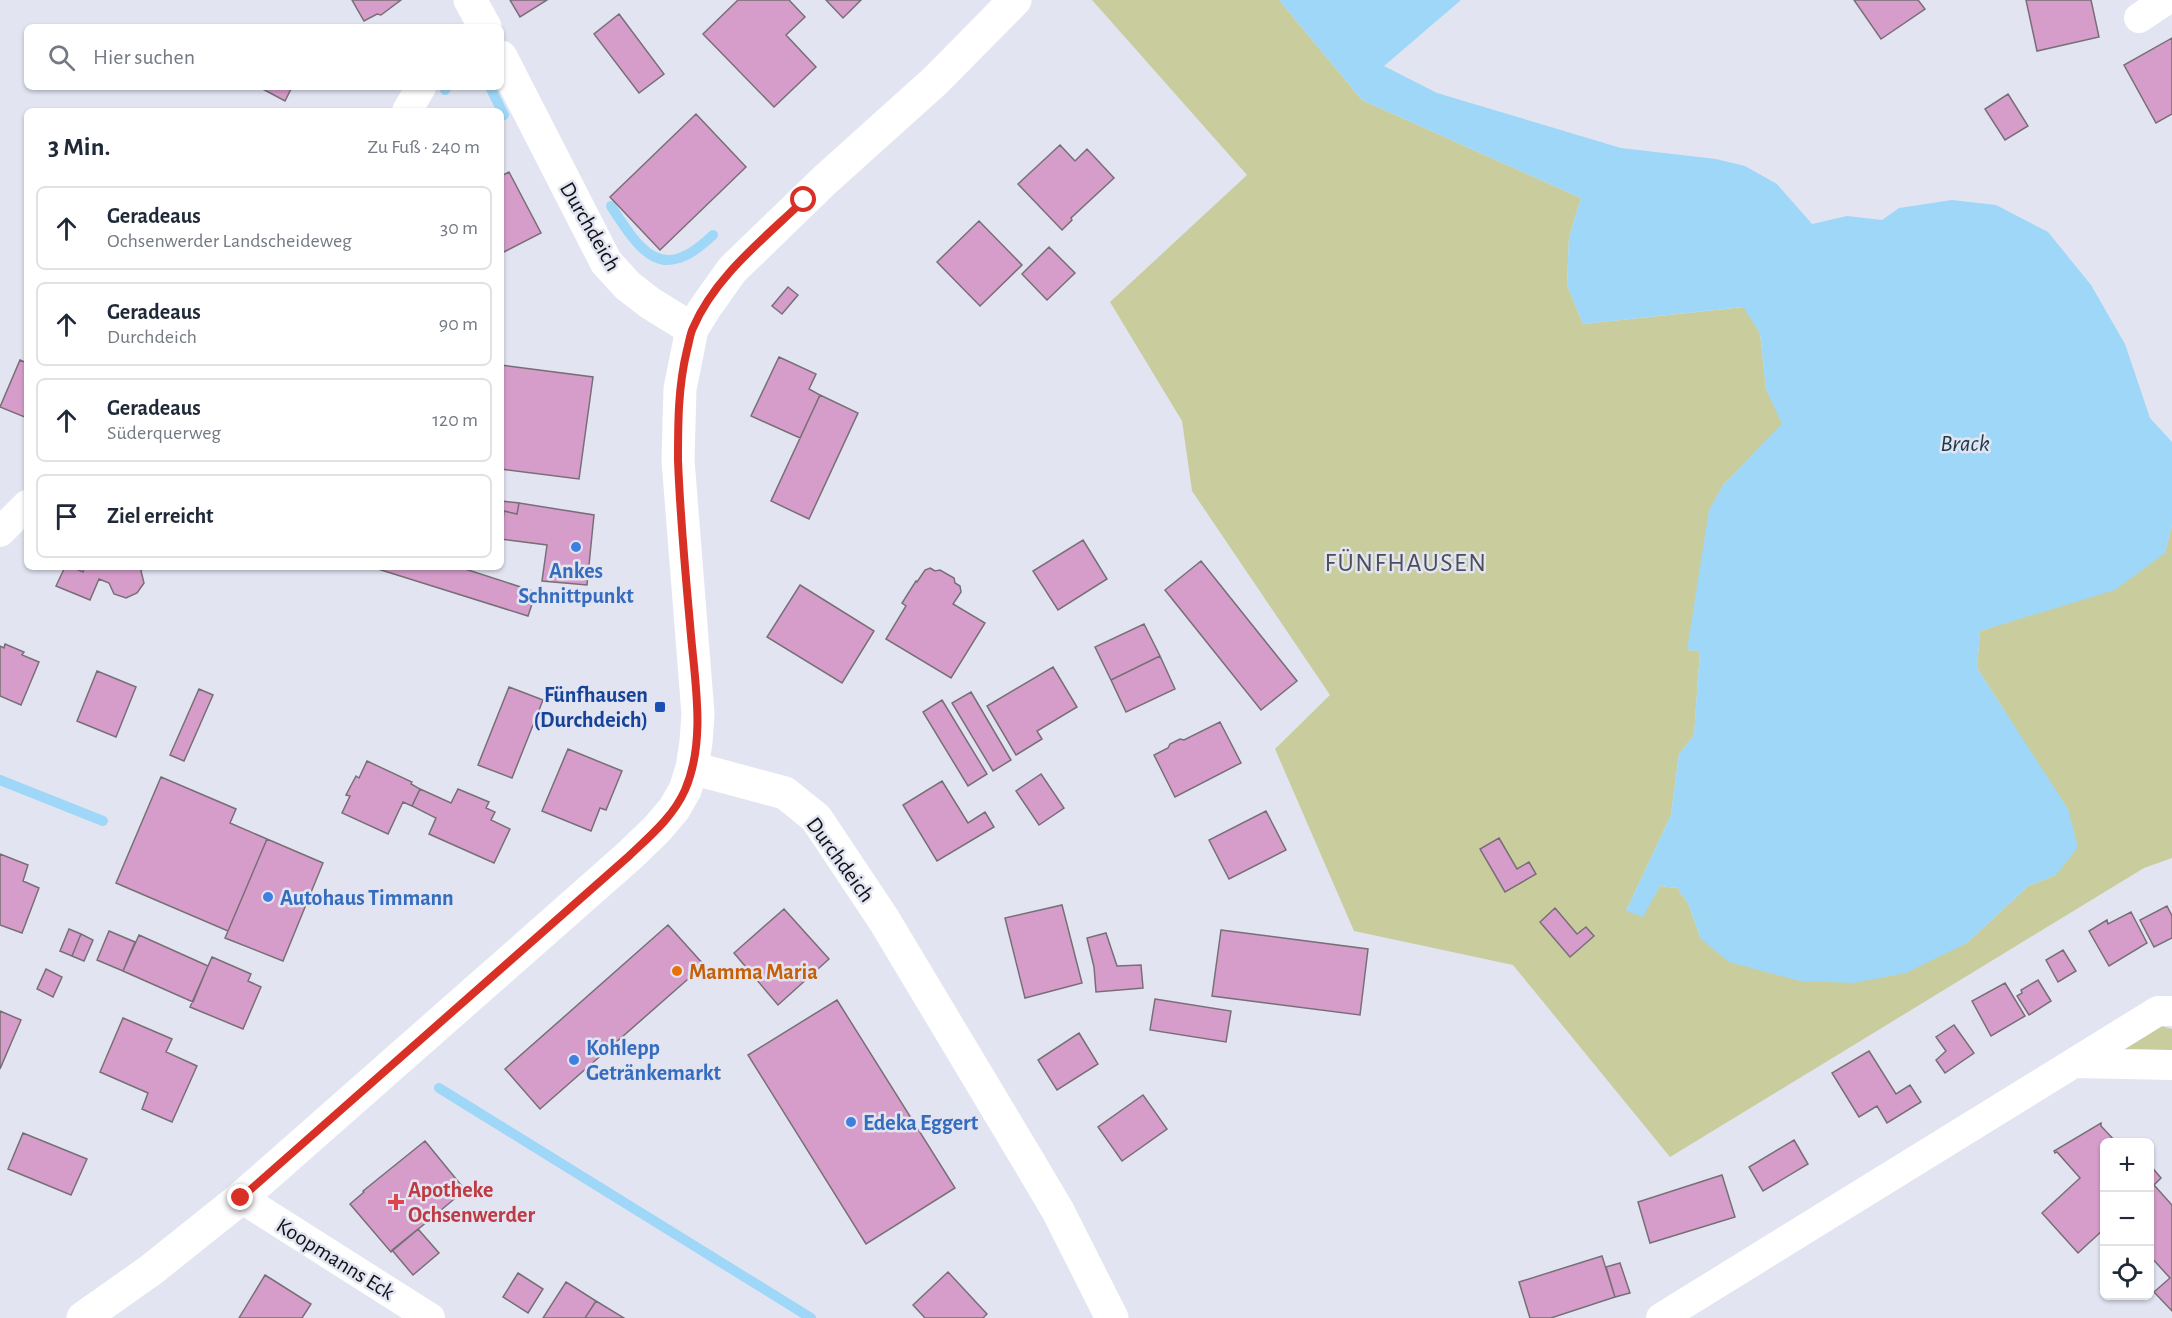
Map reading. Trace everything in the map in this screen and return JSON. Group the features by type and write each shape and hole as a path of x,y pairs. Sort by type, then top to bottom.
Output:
{"street":[{"path":"470,0 483,24"},
{"path":"83,1318 151,1270 241,1198 657,830 674,809 685,790 692,768 698,714 678,460 680,389 692,329 732,270 825,180 935,81 1015,0"},
{"path":"2139,18 2166,0"},
{"name":"Durchdeich","path":"504,63 606,262 628,286 650,303 692,329"},
{"path":"409,108 419,90"},
{"path":"0,532 24,508"},
{"name":"Durchdeich","path":"692,768 784,793 816,818 884,920 1058,1211 1112,1318"},
{"path":"1661,1318 2158,1011 2172,1011"},
{"path":"2075,1063 2172,1065"},
{"name":"Koopmanns Eck","path":"241,1198 430,1318"}],"green space":[{"path":"1092,0 1279,0 1362,100 1581,198 1569,237 1567,285 1583,324 1744,307 1760,333 1766,389 1783,424 1723,485 1688,650 1700,651 1694,735 1679,754 1671,815 1626,911 1660,886 1677,888 1688,903 1701,939 1967,943 2028,886 2056,875 2006,713 1977,668 1980,631 2024,617 2165,553 2172,525 2172,858 2144,868 1670,1157 1513,965 1354,931 1275,749 1330,695 1192,491 1182,421 1110,302 1247,175"},
{"path":"2161,1026 2172,1029 2172,1050 2162,1053 2114,1052"}],"water":[{"name":"Brack","path":"1279,0 1461,0 1384,66 1437,93 1621,148 1716,159 1745,166 1777,184 1812,224 1847,216 1882,220 1899,208 1952,200 1996,205 2048,232 2091,285 2125,344 2150,418 2172,442 2172,525 2165,553 2115,590 1980,631 1977,668 2068,809 2078,847 2056,875 2028,886 1967,943 1906,973 1853,983 1800,981 1729,962 1701,939 1688,903 1677,888 1660,886 1643,917 1626,911 1671,815 1679,754 1694,735 1700,651 1687,650 1709,510 1723,485 1782,424 1766,389 1760,333 1743,307 1583,324 1567,285 1569,237 1581,198 1362,100"}],"building":[{"path":"352,0 401,0 381,15 377,14 364,21"},
{"path":"510,0 547,0 520,17"},
{"path":"738,0 789,0 805,17 786,35 816,67 774,107 703,34"},
{"path":"826,0 861,0 843,18"},
{"path":"1854,0 1918,0 1925,9 1881,39"},
{"path":"2026,0 2091,0 2099,37 2037,51"},
{"path":"619,14 664,74 639,93 594,34"},
{"path":"2172,38 2172,114 2156,123 2124,65"},
{"path":"265,90 290,90 285,101"},
{"path":"2008,94 2028,126 2005,140 1985,109"},
{"path":"696,114 746,167 660,250 610,197"},
{"path":"1060,145 1075,161 1087,149 1114,178 1071,218 1072,220 1062,230 1018,184"},
{"path":"509,172 541,233 504,252 504,174"},
{"path":"979,221 1022,265 980,306 937,262"},
{"path":"1049,247 1075,273 1047,300 1022,274"},
{"path":"788,287 798,295 782,314 772,306"},
{"path":"779,357 816,374 809,389 820,395 800,438 751,416"},
{"path":"20,360 24,362 24,417 0,407"},
{"path":"504,365 593,377 579,479 504,469"},
{"path":"820,395 858,413 809,519 771,501"},
{"path":"504,501 519,503 517,514 504,511"},
{"path":"519,503 594,515 587,585 542,581 547,545 504,539 504,511 517,514"},
{"path":"1083,540 1107,579 1058,610 1033,571"},
{"path":"1201,561 1297,681 1261,710 1165,590"},
{"path":"930,568 935,571 940,570 954,578 961,592 953,604 985,623 951,678 886,639 906,606 902,603 916,581 925,570"},
{"path":"64,570 83,572 83,570 142,570 144,583 137,593 126,598 114,594 109,583 99,579 90,600 56,586"},
{"path":"381,570 468,570 536,592 528,616"},
{"path":"800,585 874,631 842,683 767,637"},
{"path":"1144,624 1160,656 1111,680 1095,647"},
{"path":"5,644 24,652 22,655 39,662 21,705 0,696 0,646 4,648"},
{"path":"1160,656 1175,689 1126,712 1111,680"},
{"path":"1053,667 1077,707 1037,731 1042,739 1016,755 987,706"},
{"path":"97,671 136,687 116,737 77,721"},
{"path":"509,687 543,700 512,778 478,765"},
{"path":"199,689 213,695 184,761 170,755"},
{"path":"971,692 1011,760 993,771 952,703"},
{"path":"942,700 987,774 968,786 923,712"},
{"path":"1220,722 1241,763 1175,797 1154,755 1180,739 1184,740"},
{"path":"568,749 622,771 606,810 600,808 591,831 542,811"},
{"path":"367,761 412,782 411,784 420,789 412,806 403,802 388,834 342,813 350,796 346,795 356,776 359,778"},
{"path":"1041,774 1064,808 1039,825 1016,791"},
{"path":"161,777 236,809 230,823 267,839 228,931 116,883"},
{"path":"942,781 968,823 985,812 994,827 937,861 903,805"},
{"path":"420,789 451,803 458,789 489,802 486,808 495,812 491,820 510,829 494,863 429,834 436,818 412,806"},
{"path":"1266,811 1286,850 1229,879 1209,840"},
{"path":"1499,838 1517,869 1529,862 1536,874 1505,892 1480,849"},
{"path":"267,839 323,863 283,961 225,938"},
{"path":"0,854 28,865 23,881 39,888 22,933 0,925"},
{"path":"1062,905 1082,983 1025,998 1005,918"},
{"path":"2167,906 2172,916 2172,938 2154,947 2140,920"},
{"path":"1555,908 1577,934 1586,927 1594,936 1570,957 1540,922"},
{"path":"784,909 829,959 778,1005 734,953"},
{"path":"2131,912 2147,943 2109,966 2089,931 2107,920 2108,924"},
{"path":"668,925 704,965 540,1109 505,1069"},
{"path":"69,929 81,934 72,956 60,951"},
{"path":"1221,930 1368,949 1360,1015 1212,996"},
{"path":"109,931 135,942 123,971 97,960"},
{"path":"1106,933 1117,966 1141,965 1143,988 1096,992 1094,967 1087,938"},
{"path":"81,934 93,940 84,961 72,956"},
{"path":"139,935 208,966 193,1002 123,971"},
{"path":"2063,950 2076,971 2058,982 2046,960"},
{"path":"212,957 251,974 248,981 261,987 243,1029 190,1007"},
{"path":"46,969 62,977 53,997 37,989"},
{"path":"2038,980 2051,1001 2029,1015 2017,996 2022,993 2021,990"},
{"path":"2005,983 2025,1016 1991,1036 1972,1001"},
{"path":"1155,999 1231,1011 1226,1042 1150,1030"},
{"name":"Edeka Eggert","path":"837,1000 955,1188 866,1244 748,1055"},
{"path":"0,1011 21,1020 0,1069"},
{"path":"123,1018 172,1039 166,1052 197,1066 172,1122 142,1109 148,1093 100,1072"},
{"path":"1954,1025 1974,1053 1945,1073 1936,1060 1946,1051 1936,1037"},
{"path":"1079,1033 1098,1064 1057,1090 1038,1060"},
{"path":"1869,1051 1896,1094 1910,1085 1921,1102 1887,1123 1877,1106 1859,1117 1832,1073"},
{"path":"1143,1095 1167,1129 1122,1161 1098,1127"},
{"path":"2101,1123 2101,1126 2112,1138 2100,1138 2100,1233 2078,1253 2042,1213 2080,1178 2054,1151"},
{"path":"23,1133 87,1159 71,1195 8,1169"},
{"path":"1794,1140 1808,1164 1763,1191 1749,1167"},
{"path":"425,1141 465,1190 391,1252 350,1204"},
{"path":"2154,1170 2161,1178 2154,1185"},
{"path":"1722,1175 1735,1217 1650,1243 1638,1202"},
{"path":"2154,1185 2172,1205 2172,1311 2154,1292 2170,1278 2154,1260"},
{"path":"418,1229 439,1253 413,1275 392,1250"},
{"path":"1602,1256 1615,1297 1551,1318 1530,1318 1519,1282"},
{"path":"1620,1263 1630,1293 1615,1297 1606,1267"},
{"path":"948,1272 987,1314 983,1318 925,1318 913,1305"},
{"path":"518,1273 543,1289 528,1313 503,1297"},
{"path":"265,1275 311,1304 302,1318 239,1318"},
{"path":"566,1282 596,1301 585,1318 543,1318"},
{"path":"596,1301 624,1318 585,1318"}],"waterway":[{"path":"492,90 500,108"},
{"path":"611,206 633,238 654,257 666,260 680,258 695,250 713,235"},
{"path":"0,780 103,821"},
{"path":"439,1088 811,1318"}],"place":[{"name":"Ankes Schnittpunkt","path":"576,547"},
{"name":"Fünfhausen (Durchdeich)","path":"660,707"},
{"name":"Autohaus Timmann","path":"268,897"},
{"name":"Mamma Maria","path":"677,971"},
{"name":"Kohlepp Getränkemarkt","path":"574,1060"},
{"name":"Edeka Eggert","path":"851,1122"},
{"name":"Apotheke Ochsenwerder","path":"396,1202"}],"district":[{"name":"FÜNFHAUSEN","path":"1406,562"}],"route":[{"path":"241,1198 629,856 657,830 674,809 685,790 692,768 698,714 679,487 678,419 683,369 692,329 716,291 732,270 804,200"}]}
